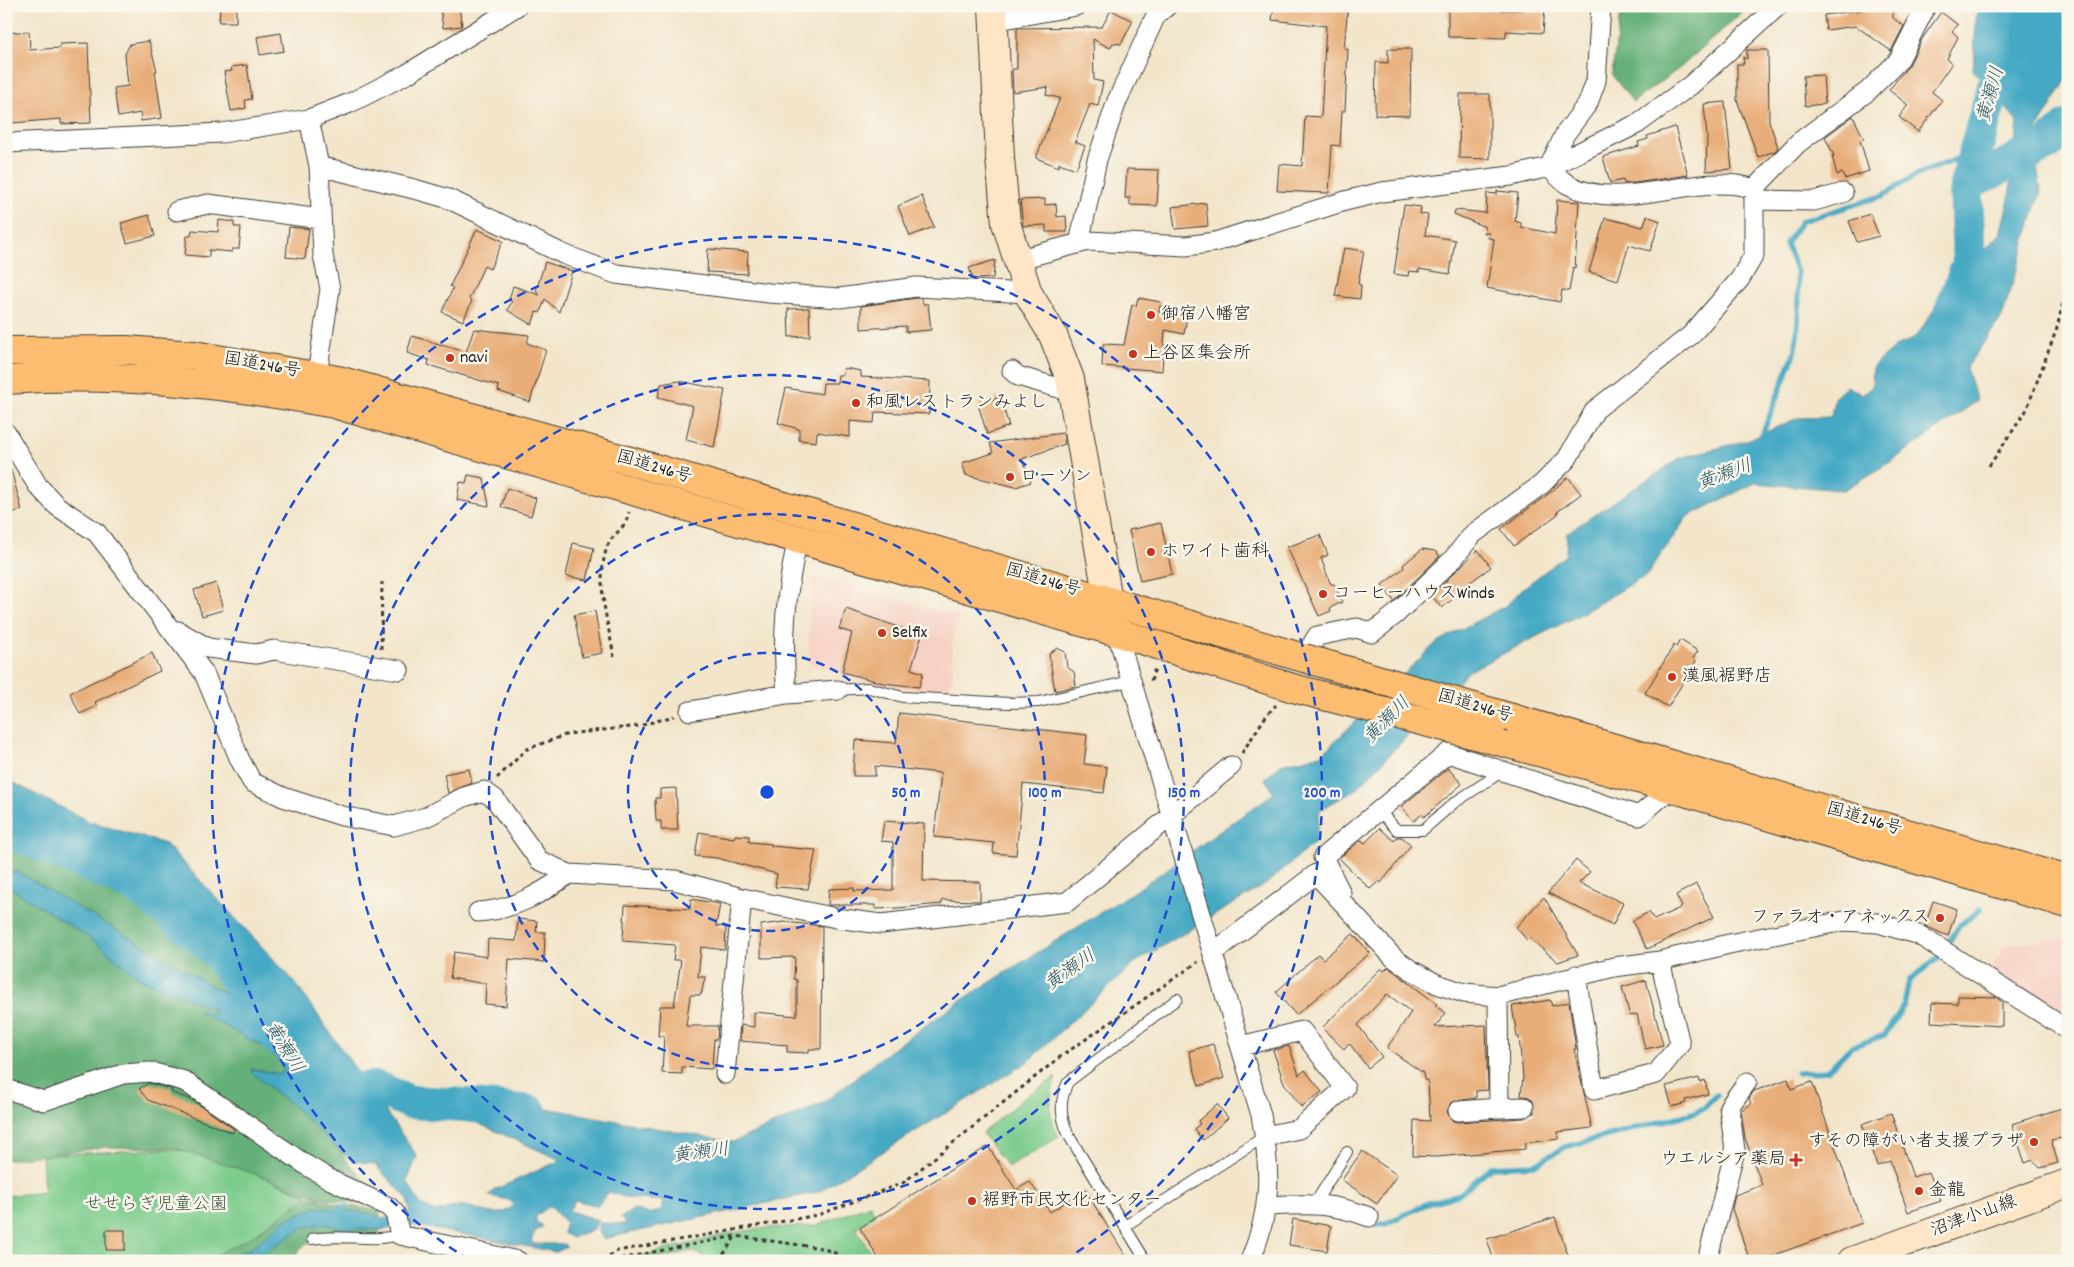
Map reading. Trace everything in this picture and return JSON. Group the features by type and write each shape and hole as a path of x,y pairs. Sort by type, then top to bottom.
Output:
{"highway":[{"name":"国道246号","path":"6,351 126,350 194,355 317,376 617,457 2068,880"},
{"name":"国道246号","path":"6,380 50,377 130,377 199,382 268,391 334,404 1116,632 1287,693 1494,740 1671,788 2068,904"}],"street":[{"path":"6,143 222,133 309,119 350,104 407,74 517,6"},
{"path":"1076,6 993,14 1006,223 1016,260 1028,293 1053,335 1070,378 1108,600 1116,632 1214,952 1265,1136 1269,1177 1267,1206 1250,1261"},
{"path":"1079,244 1097,160 1117,101 1156,15 1167,6"},
{"path":"1548,167 1565,134 1588,103 1596,81 1601,6"},
{"path":"1016,260 1088,241 1186,246 1215,242 1345,201 1382,192 1511,176 1548,167 1637,124 1691,85 1778,6"},
{"path":"1304,658 1317,636 1357,628 1372,633 1396,614 1452,560 1474,534 1542,484 1567,459 1595,410 1691,335 1740,279 1754,255 1754,195 1798,143 1868,91 1899,60 1926,6"},
{"path":"309,119 320,166 323,254 330,289 317,376"},
{"path":"320,166 410,187 449,200 563,254 616,274 770,293 840,298 916,287 1028,293"},
{"path":"1548,167 1568,185 1594,194 1644,193 1720,184 1742,186 1754,195 1814,201 1843,193"},
{"path":"177,211 208,204 321,219"},
{"path":"1012,371 1018,376 1072,392"},
{"path":"6,433 38,486 56,506 97,533 170,626 204,673 240,760 252,782 283,797 342,816 394,826 426,817 464,797 484,791 496,799 539,860 569,874 675,880 742,898 836,918 881,924 1067,902 1231,766"},
{"path":"787,694 783,662 785,611 798,538"},
{"path":"170,626 208,648 256,654 274,650 399,670"},
{"path":"690,711 787,694 838,690"},
{"path":"1344,905 1337,883 1323,857 1448,753 1638,816 1671,788"},
{"path":"478,912 518,905 537,896 569,874"},
{"path":"1214,952 1316,874 1394,958 1411,970 1437,984 1464,993 1498,996 1614,966 1660,961 1729,944 1844,921 1878,923 1919,934 2068,1030"},
{"path":"726,1074 742,898"},
{"path":"1576,975 1594,1090 1656,1074 1680,1044 1660,961"},
{"path":"1498,996 1498,1108"},
{"path":"1241,1046 1302,1031 1345,1088 1299,1129 1265,1136"},
{"path":"6,1089 44,1101 123,1074 150,1072 184,1081 306,1165 331,1180 389,1206 398,1226 518,1261"},
{"path":"1707,1261 1736,1150 1729,1107 1747,1082"},
{"path":"1458,1111 1524,1106"},
{"name":"沼津小山線","path":"1852,1261 2068,1184"},
{"path":"1267,1206 1315,1203 1344,1208 1369,1217"}],"lane":[{"path":"838,690 870,688 903,697 1009,703 1038,702 1130,681"},
{"path":"1379,811 1397,830 1423,830 1454,803 1503,771"},
{"path":"1146,1261 1069,1136 1064,1125 1061,1101 1068,1082 1177,999"},
{"path":"1126,1226 1265,1136"},
{"path":"1315,1203 1347,1152"},
{"path":"312,1238 338,1236 385,1239 398,1226"}],"path":[{"path":"1989,466 2026,411 2057,328 2068,281"},
{"path":"614,657 601,589 603,564 608,545 626,525 633,490"},
{"path":"379,666 383,626 382,582"},
{"path":"1231,766 1252,740 1266,716 1287,693"},
{"path":"484,791 527,749 568,734 639,726 690,711"},
{"path":"611,1258 617,1251 818,1215 903,1183 1060,1057 1200,960 1202,968"},
{"path":"719,1261 736,1236"},
{"path":"602,1261 736,1236 820,1248 833,1252 848,1261"}],"shaded area":[{"path":"812,576 960,617 952,642 953,676 947,693 879,686 808,663"},
{"path":"2068,938 2068,1020 1991,971 2005,944"}],"green space":[{"path":"1621,6 1749,6 1681,67 1633,102 1612,75"},
{"path":"6,828 73,852 180,922 232,973 247,1007 346,1160 389,1207 318,1198 253,1173 175,1148 106,1147 6,1160"},
{"path":"1056,1077 1052,1092 1051,1115 1059,1137 1008,1167 982,1133 1024,1098"},
{"name":"せせらぎ児童公園","path":"165,1149 199,1154 307,1195 283,1216 270,1222 239,1248 208,1261 6,1261 6,1196 44,1192 42,1155"},
{"path":"307,1197 347,1206 380,1210 379,1235 306,1243 291,1261 205,1261 253,1236"},
{"path":"870,1205 875,1215 856,1228 876,1261 703,1261 703,1256 691,1251 649,1261 621,1261 731,1233 767,1228 814,1226"}],"water":[{"path":"1977,6 2068,6 2068,77 2032,138 2041,191 2002,317 1966,368 1977,401 1892,461 1844,490 1755,483 1687,517 1647,575 1579,615 1469,671 1358,788 1320,810 1315,842 1265,885 1136,962 1026,1063 818,1192 603,1239 598,1230 600,1223 627,1224 621,1218 634,1209 649,1214 661,1210 663,1201 628,1198 608,1192 598,1206 575,1200 569,1211 598,1220 594,1229 572,1238 563,1233 566,1223 550,1206 536,1216 536,1222 543,1226 534,1233 531,1242 535,1244 564,1244 567,1247 556,1252 413,1225 380,1230 348,1229 322,1224 303,1228 265,1252 265,1261 219,1261 252,1248 285,1220 317,1207 367,1213 383,1218 410,1212 407,1198 374,1164 350,1160 299,1111 252,1073 251,1069 281,1074 284,1068 268,1050 199,1012 200,1009 213,1015 213,1009 142,980 94,941 6,885 6,872 18,872 258,1013 230,961 57,840 6,820 6,779 90,822 166,844 293,980 417,1156 407,1182 421,1205 435,1212 465,1206 486,1212 500,1213 514,1205 509,1200 489,1196 494,1190 561,1160 432,1103 557,1110 733,1142 823,1103 888,1052 962,1000 1146,884 1274,793 1265,779 1281,764 1321,755 1437,642 1507,605 1521,590 1566,555 1567,533 1680,458 1745,441 1798,418 1831,417 1834,398 1847,386 1862,394 1872,387 1873,366 1895,347 1917,336 1945,292 2000,234 2009,199 2018,122 1973,70"}],"building":[{"path":"220,6 236,6 236,22 219,22"},
{"path":"440,6 459,6 462,26 443,28"},
{"path":"1274,6 1348,6 1344,48 1348,49 1345,111 1342,111 1340,146 1332,145 1329,193 1277,191 1279,164 1302,166 1305,116 1321,117 1326,26 1272,20"},
{"path":"1448,6 1471,6 1471,11 1523,10 1523,6 1545,6 1543,33 1506,31 1506,38 1448,37"},
{"path":"1862,6 1892,6 1893,18 1904,26 1891,51 1856,26 1826,30 1824,15 1862,10"},
{"path":"1111,10 1133,21 1121,44 1113,43 1110,48 1093,39 1094,80 1103,82 1098,106 1090,104 1075,142 1085,146 1076,169 1059,163 1059,167 1036,158 1060,98 1046,95 1048,87 1013,92 1012,69 1017,69 1017,28 1102,27"},
{"path":"1941,12 1958,25 1952,31 1958,37 1947,59 1952,63 1932,92 1942,100 1918,132 1899,117 1908,105 1889,90 1909,65 1922,39"},
{"path":"29,31 30,50 60,48 60,44 88,43 91,123 61,124 61,119 12,123 6,33"},
{"path":"281,33 284,51 260,55 257,37"},
{"path":"149,41 157,71 155,71 162,118 141,121 140,113 118,117 114,88 128,86 125,54 130,44"},
{"path":"1388,49 1411,49 1410,116 1375,115 1376,62 1388,63"},
{"path":"1747,50 1768,50 1769,121 1778,147 1775,151 1758,157 1737,100 1737,64 1744,64 1743,57 1747,59"},
{"path":"247,65 252,99 245,100 246,108 231,111 224,72 232,71 231,67"},
{"path":"1823,75 1825,104 1805,106 1803,76"},
{"path":"1460,94 1490,94 1490,159 1459,158"},
{"path":"1725,102 1732,169 1706,171 1707,137 1704,104"},
{"path":"1853,116 1864,139 1860,140 1869,171 1845,179 1842,173 1837,175 1832,156 1834,156 1825,137"},
{"path":"1675,127 1688,175 1635,183 1624,183 1623,180 1610,183 1603,157 1639,146 1638,142 1648,139 1647,136"},
{"path":"1127,169 1159,170 1157,206 1130,205 1130,198 1125,198"},
{"path":"1497,191 1518,193 1515,221 1521,223 1521,227 1555,234 1557,200 1579,202 1575,268 1573,267 1569,291 1562,290 1560,302 1487,288 1494,239 1488,238 1489,233 1484,233 1485,227 1454,214 1455,210 1486,213 1487,193 1497,194"},
{"path":"922,196 934,227 910,236 898,206"},
{"path":"1045,199 1045,205 1056,204 1057,217 1066,216 1067,232 1046,232 1046,225 1023,226 1020,200"},
{"path":"1206,203 1208,226 1175,229 1172,207"},
{"path":"1404,205 1421,207 1420,214 1428,215 1425,235 1455,240 1450,274 1419,269 1419,272 1409,271 1408,276 1394,274"},
{"path":"1870,214 1879,236 1857,242 1849,221"},
{"path":"149,215 155,236 127,243 121,223"},
{"path":"1647,216 1660,221 1650,251 1629,245 1618,280 1589,272 1605,218 1643,227"},
{"path":"219,220 234,222 234,227 241,227 239,249 232,249 232,252 209,250 209,257 185,255 187,236 191,236 192,230 218,232"},
{"path":"289,227 309,229 305,259 286,257"},
{"path":"477,229 503,241 490,269 484,266 469,299 472,301 463,321 442,312 453,288 450,286"},
{"path":"1344,248 1364,251 1358,284 1361,285 1360,299 1335,296"},
{"path":"708,249 748,252 747,274 707,272"},
{"path":"995,260 993,278 973,279 969,268"},
{"path":"545,262 572,271 559,312 545,299 540,313 536,312 532,325 507,310 512,302 509,300 513,286 540,295 536,291"},
{"path":"917,298 922,299 923,304 928,304 931,330 906,332 906,326 861,329 861,306"},
{"path":"1138,298 1161,302 1159,312 1187,317 1184,334 1165,330 1162,371 1102,366 1103,344 1124,345 1132,305 1136,306"},
{"path":"809,308 810,336 789,337 788,309"},
{"path":"474,329 529,335 527,343 546,350 530,402 498,391 499,386 428,365 429,360 407,353 412,336 466,352"},
{"name":"和風レストランみよし","path":"844,368 861,371 861,377 930,381 929,414 875,412 874,423 850,421 850,437 817,432 816,442 799,440 799,429 778,423 786,388 822,394 823,383 837,383 838,375 843,375"},
{"path":"679,381 725,390 714,447 686,440 693,406 658,397 661,384"},
{"path":"1000,397 1009,426 987,434 978,404"},
{"path":"1063,433 1065,444 1022,459 1031,482 1016,487 966,475 962,463 993,453 990,443"},
{"path":"6,470 11,470 22,510 6,514"},
{"path":"468,475 484,478 489,506 457,500 460,482 466,483"},
{"path":"1568,477 1581,494 1557,512 1558,514 1514,546 1501,529"},
{"path":"507,488 536,498 531,516 501,507"},
{"name":"ホワイト歯科","path":"1161,523 1172,574 1140,581 1129,530"},
{"path":"1320,535 1328,555 1321,558 1330,583 1335,585 1342,602 1330,608 1331,611 1319,616 1287,547"},
{"path":"573,543 594,548 587,580 566,576"},
{"path":"1422,549 1435,551 1440,556 1394,601 1382,585 1404,568 1403,565"},
{"path":"1478,550 1491,567 1458,591 1460,593 1442,608 1431,595"},
{"path":"216,583 223,610 202,616 194,590"},
{"path":"846,609 922,635 911,669 923,673 919,687 883,683 842,672 852,633 839,629"},
{"path":"595,611 602,653 582,657 574,615"},
{"path":"1680,640 1698,651 1693,658 1696,661 1668,707 1645,693 1674,645 1676,647"},
{"path":"1057,648 1065,652 1067,667 1074,672 1076,686 1055,691 1049,654"},
{"path":"152,653 160,671 95,702 97,706 80,714 70,693"},
{"path":"899,713 1087,735 1084,764 1107,767 1104,793 1023,784 1016,855 993,853 994,843 934,837 941,773 875,766 875,776 853,776 855,740 896,743"},
{"path":"1448,768 1462,784 1424,817 1422,814 1414,821 1401,807"},
{"path":"469,769 472,783 448,793 444,774"},
{"path":"676,788 678,830 661,830 661,821 656,821 655,798 660,798 660,789"},
{"path":"884,821 924,824 923,881 980,882 980,901 942,900 942,904 875,909 875,905 828,905 829,889 854,888 854,891 893,890 893,842 881,841"},
{"path":"1380,828 1394,841 1397,837 1402,837 1411,845 1381,883 1379,881 1370,889 1339,858 1361,840 1365,843"},
{"path":"699,832 734,838 735,835 749,836 749,842 816,850 808,889 775,887 777,874 717,858 695,856"},
{"path":"1576,860 1590,872 1579,883 1623,903 1613,925 1548,893"},
{"path":"1696,884 1714,917 1647,949 1632,921 1649,912 1654,920 1682,907 1676,895"},
{"path":"1544,897 1578,955 1558,962 1529,938 1527,940 1516,927"},
{"path":"691,899 720,904 716,926 726,927 725,950 701,947 698,977 705,977 701,995 690,995 686,1026 718,1026 717,1039 714,1039 712,1069 682,1067 682,1074 662,1073 664,1036 658,1036 660,1006 674,1006 681,960 673,960 675,945 623,941 625,905 690,909"},
{"name":"ファラオ・アネックス","path":"1933,901 1957,909 1948,936 1925,926"},
{"path":"518,919 537,921 536,932 545,932 544,962 509,959 506,1006 485,1004 486,984 450,978 454,952 487,957 488,939 516,941"},
{"path":"784,922 822,926 821,1049 809,1049 809,1053 787,1052 787,1045 740,1041 741,1025 754,1027 754,1012 797,1016 797,980 794,979 795,957 761,958 761,925"},
{"path":"1353,934 1370,953 1296,1015 1276,992 1318,954 1323,959"},
{"path":"1388,967 1446,1013 1435,1027 1486,1025 1488,1090 1476,1091 1476,1098 1451,1102 1447,1112 1453,1121 1458,1122 1524,1118 1534,1113 1533,1101 1529,1097 1521,1096 1523,1077 1519,1037 1517,1037 1512,1006 1550,1000 1552,1006 1569,1002 1576,1049 1574,1049 1592,1128 1558,1132 1559,1139 1525,1143 1525,1149 1437,1157 1413,1156 1414,1120 1430,1121 1428,1081 1424,1080 1423,1073 1387,1048 1411,1012 1387,994 1358,1025 1382,1057 1368,1068 1349,1043 1344,1049 1322,1028 1381,968 1384,971"},
{"path":"1646,980 1663,1045 1645,1049 1637,1014 1630,1016 1622,987"},
{"path":"1958,996 1996,997 2002,1002 2002,1026 1931,1022 1932,1003 1958,1004"},
{"path":"1213,1044 1224,1078 1199,1086 1189,1051"},
{"path":"1289,1046 1299,1075 1305,1070 1322,1092 1301,1107 1284,1083 1273,1050"},
{"path":"1699,1078 1700,1082 1705,1080 1708,1094 1685,1100 1686,1103 1672,1107 1666,1086"},
{"name":"ウエルシア薬局","path":"1788,1079 1791,1089 1812,1082 1862,1223 1758,1261 1750,1261 1732,1209 1735,1195 1762,1185 1745,1138 1741,1110 1751,1104 1749,1098 1754,1091"},
{"path":"149,1083 172,1089 171,1092 194,1101 234,1129 233,1133 148,1100 139,1089"},
{"path":"1217,1104 1228,1118 1203,1140 1194,1129 1200,1124 1198,1121"},
{"name":"すその障がい者支援プラザ","path":"2068,1106 2068,1137 2051,1140 2058,1163 2040,1168 2033,1160 2025,1163 2012,1124"},
{"path":"1891,1113 1913,1177 1929,1172 1941,1201 1908,1212 1890,1161 1877,1166 1862,1124"},
{"name":"裾野市民文化センター","path":"988,1146 1016,1190 1030,1182 1050,1212 1085,1190 1129,1261 880,1261 860,1228"},
{"path":"1362,1151 1397,1175 1377,1204 1342,1180"},
{"path":"1555,1217 1570,1261 1494,1261 1487,1239"},
{"path":"1293,1219 1331,1226 1327,1251 1289,1245"},
{"path":"106,1230 125,1230 125,1250 106,1250"}],"waterway":[{"name":"黄瀬川","path":"1950,313 1969,263 1966,185 2004,50 2023,6"},
{"name":"黄瀬川","path":"1966,185 2048,144 2068,126"},
{"path":"1760,440 1796,349 1799,307 1797,272 1786,243 1802,221 1882,196 1916,175 1975,152"},
{"name":"黄瀬川","path":"6,829 135,886 218,953 276,1038"},
{"path":"1798,1073 1827,1071 1851,1047 1885,1035 1904,1005 1909,981 1938,958 1960,925 1981,909"},
{"name":"黄瀬川","path":"325,1088 334,1091 377,1088 410,1102 465,1105 530,1112"},
{"path":"1376,1225 1385,1224 1426,1204 1460,1194 1491,1167 1534,1165 1565,1147 1690,1114 1704,1108 1717,1095"},
{"path":"331,1213 347,1206 332,1213"}],"place":[{"name":"御宿八幡宮","path":"1151,315"},
{"name":"上谷区集会所","path":"1133,354"},
{"name":"navi","path":"450,358"},
{"name":"和風レストランみよし","path":"856,403"},
{"name":"ローソン","path":"1010,477"},
{"name":"ホワイト歯科","path":"1151,552"},
{"name":"コーヒーハウスWinds","path":"1323,594"},
{"name":"Selfix","path":"882,633"},
{"name":"漢風裾野店","path":"1672,677"},
{"name":"ファラオ・アネックス","path":"1940,918"},
{"name":"すその障がい者支援プラザ","path":"2034,1142"},
{"name":"ウエルシア薬局","path":"1796,1160"},
{"name":"金龍","path":"1919,1191"},
{"name":"裾野市民文化センター","path":"972,1201"}]}
